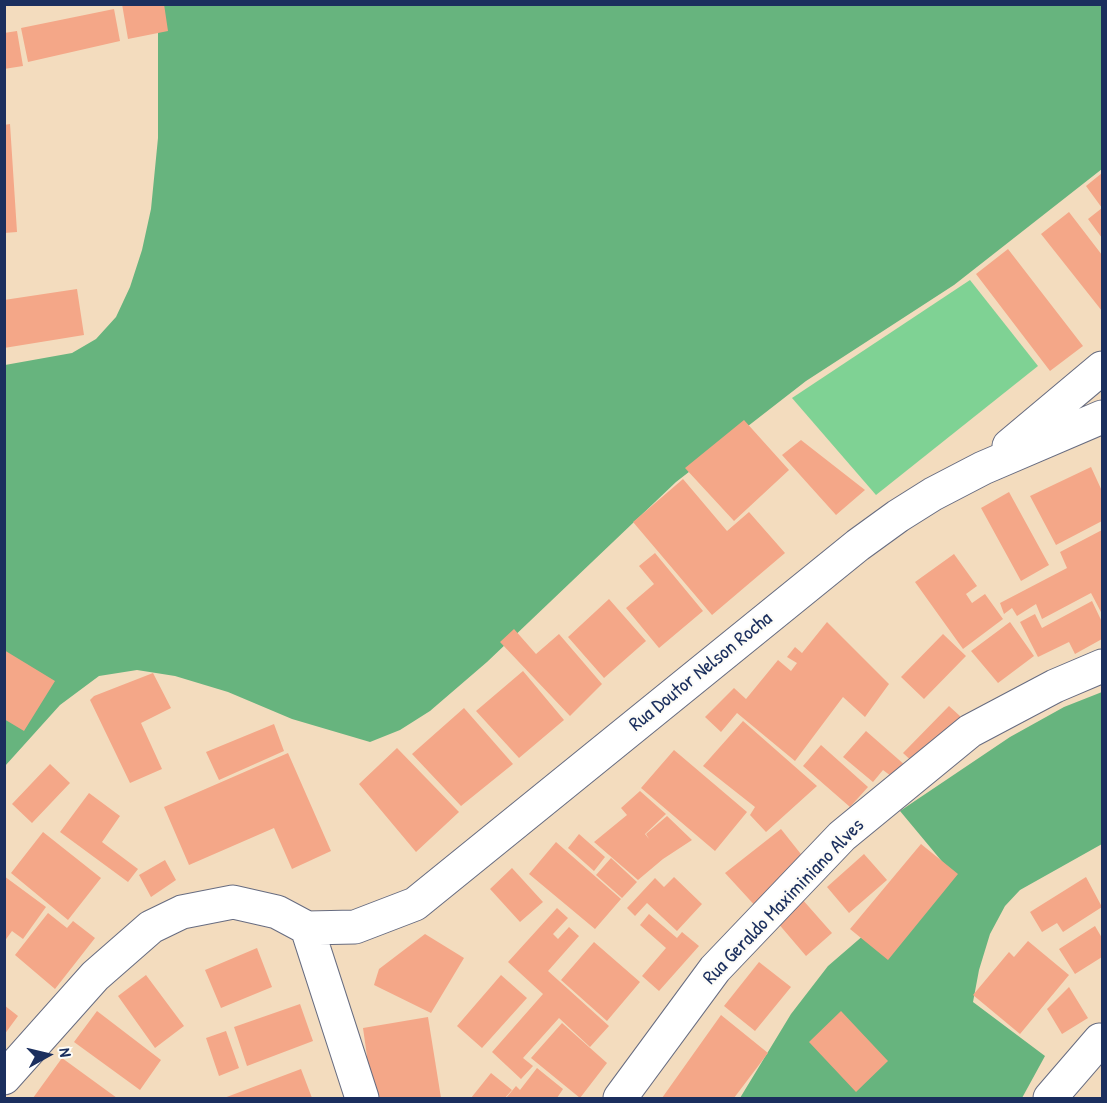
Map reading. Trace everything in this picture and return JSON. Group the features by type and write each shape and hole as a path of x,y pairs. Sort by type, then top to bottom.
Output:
{"street":[{"path":"983,468 1102,368"},
{"name":"Rua Doutor Nelson Rocha","path":"307,928 355,927 415,904 858,545 933,494 983,468 1102,417"},
{"name":"Rua Geraldo Maximiniano Alves","path":"620,1098 715,969 842,836 970,731 1055,686 1102,666"},
{"path":"4,1078 95,976 151,927 182,912 233,902 277,912 307,928 362,1098"},
{"path":"1050,1098 1102,1044"}],"green space":[{"path":"158,5 1102,5 1102,169 954,285 806,381 676,482 487,662 430,711 400,730 370,742 292,719 228,692 175,676 137,670 99,676 60,705 5,766 5,365 72,353 96,339 116,317 130,287 142,250 151,209 158,138"},
{"path":"970,280 1038,366 876,495 792,398"},
{"path":"1102,692 1102,844 1020,890 1005,906 990,934 979,970 973,1002 1045,1056 1022,1098 740,1098 791,1014 828,966 945,865 900,811 1010,737 1064,707"}],"building":[{"path":"122,4 164,4 168,31 128,39"},
{"path":"114,9 120,41 28,62 21,28"},
{"path":"17,31 23,66 4,69 4,33"},
{"path":"10,124 17,232 4,233 4,125"},
{"path":"1102,173 1102,208 1086,186"},
{"path":"1102,208 1102,238 1088,219"},
{"path":"1069,212 1102,255 1102,311 1041,234"},
{"path":"1008,249 1083,346 1050,371 976,274"},
{"path":"77,289 84,335 4,348 4,300"},
{"path":"744,420 789,470 734,521 685,468"},
{"path":"801,440 865,490 836,515 782,455"},
{"path":"1091,467 1102,491 1102,521 1056,545 1030,496"},
{"path":"683,479 727,531 749,512 785,553 712,615 633,522"},
{"path":"1009,492 1049,565 1021,581 981,508"},
{"path":"1102,530 1102,614 1091,593 1042,619 1036,604 1017,616 1012,608 1004,614 1000,603 1067,568 1060,552"},
{"path":"655,553 703,611 659,648 626,608 654,584 639,566"},
{"path":"954,554 977,586 966,594 972,603 985,594 1003,619 963,649 915,582"},
{"path":"609,599 646,641 604,678 568,637"},
{"path":"1092,601 1102,622 1102,639 1075,654 1069,642 1038,657 1020,622 1035,614 1042,628"},
{"path":"827,622 889,684 865,717 843,697 795,761 737,713 721,732 705,717 734,688 746,699 778,660 791,671 797,663 787,657 795,647 802,653"},
{"path":"1010,622 1034,656 998,683 971,651"},
{"path":"514,629 536,654 559,634 602,684 570,716 500,642"},
{"path":"943,634 966,656 924,699 901,677"},
{"path":"4,650 55,681 24,731 4,719"},
{"path":"523,671 564,720 519,758 476,711"},
{"path":"153,673 171,708 141,723 162,769 130,783 90,700 94,696"},
{"path":"949,706 961,717 916,765 903,753"},
{"path":"464,708 513,764 461,806 412,754"},
{"path":"743,721 817,786 766,832 750,815 755,807 703,766"},
{"path":"274,724 284,751 219,780 206,752"},
{"path":"866,731 906,766 895,779 883,770 873,782 843,757"},
{"path":"821,745 868,787 850,807 803,766"},
{"path":"397,748 459,812 416,852 359,784"},
{"path":"674,750 747,812 715,851 641,788"},
{"path":"288,753 331,851 292,869 274,828 189,865 164,807"},
{"path":"50,764 70,783 32,823 12,804"},
{"path":"640,791 666,814 645,834 649,839 646,834 667,816 692,840 663,859 638,880 594,842 627,815 621,808"},
{"path":"89,793 120,816 102,842 138,869 128,882 60,832"},
{"path":"781,829 808,863 759,910 725,873"},
{"path":"43,832 101,878 68,920 11,873"},
{"path":"579,834 605,857 594,871 568,848"},
{"path":"556,842 621,899 595,929 529,874"},
{"path":"921,844 958,874 888,960 850,929"},
{"path":"864,854 887,880 849,913 827,887"},
{"path":"611,858 637,882 622,898 596,875"},
{"path":"165,860 176,880 151,897 139,875"},
{"path":"512,868 543,902 520,922 490,889"},
{"path":"4,876 46,907 23,939 12,931 4,942"},
{"path":"674,877 702,904 677,931 647,903 635,916 627,908 655,878 664,887"},
{"path":"1086,877 1102,907 1063,932 1057,923 1042,932 1030,912"},
{"path":"802,899 832,933 806,956 777,922"},
{"path":"557,908 568,918 553,934 558,939 569,927 579,936 548,971 609,1026 590,1047 559,1018 523,1058 533,1066 521,1079 492,1052 543,994 508,962"},
{"path":"48,913 67,928 73,921 95,938 55,989 15,955"},
{"path":"649,914 677,938 682,932 699,946 659,991 642,976 666,948 640,925"},
{"path":"1095,926 1102,938 1102,957 1075,974 1059,949"},
{"path":"425,934 464,958 431,1013 374,985 379,969"},
{"path":"1028,941 1069,975 1020,1034 973,995 1009,952 1014,957"},
{"path":"594,942 640,982 607,1021 561,980"},
{"path":"257,948 272,987 221,1008 205,970"},
{"path":"759,962 791,987 755,1031 724,1006"},
{"path":"146,975 184,1026 155,1048 118,996"},
{"path":"501,975 527,998 482,1048 457,1026"},
{"path":"1069,987 1088,1018 1062,1034 1047,1009"},
{"path":"300,1004 313,1041 247,1066 234,1027"},
{"path":"4,1005 18,1016 4,1035"},
{"path":"97,1011 161,1060 140,1090 74,1042"},
{"path":"841,1011 888,1061 856,1092 809,1042"},
{"path":"721,1015 768,1053 734,1098 662,1098"},
{"path":"428,1017 441,1098 373,1098 363,1062 367,1056 363,1028"},
{"path":"562,1023 607,1063 580,1098 531,1058"},
{"path":"226,1031 239,1068 219,1076 206,1038"},
{"path":"62,1058 117,1098 33,1098"},
{"path":"537,1068 563,1089 557,1098 506,1098 516,1086 520,1090"},
{"path":"301,1069 312,1098 224,1098"},
{"path":"491,1073 512,1090 505,1098 471,1098"}]}
